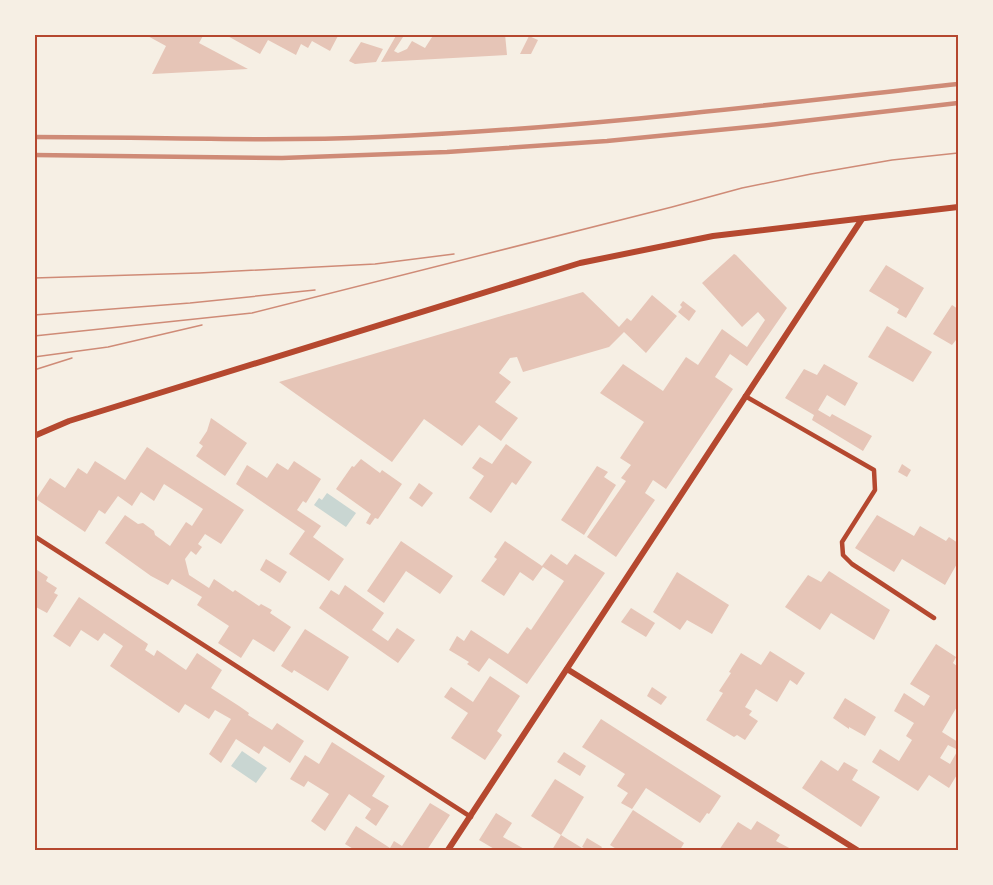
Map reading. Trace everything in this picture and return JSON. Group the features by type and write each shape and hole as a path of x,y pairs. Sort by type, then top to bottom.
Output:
{"street":[{"path":"34,436 69,421 580,263 713,236 958,207"},
{"path":"448,850 862,219"},
{"path":"567,669 857,850"}],"lane":[{"path":"746,396 874,470 875,490 842,542 843,555 852,564 934,618"},
{"path":"34,537 471,817"}],"shaded area":[{"path":"327,493 356,513 346,527 314,505"},
{"path":"242,751 267,768 256,783 231,766"}],"building":[{"path":"144,34 204,34 199,43 248,69 152,74 166,46"},
{"path":"224,34 339,34 330,51 312,41 308,48 301,44 296,55 268,40 260,54"},
{"path":"397,34 403,37 394,51 398,53 407,49 412,41 425,48 434,34 505,34 507,55 381,62"},
{"path":"529,36 538,40 531,54 520,54"},
{"path":"361,42 383,49 376,62 355,64 349,61"},
{"path":"734,254 787,308 747,366 730,354 715,377 733,389 666,489 653,480 645,493 655,500 616,557 587,537 626,481 621,478 631,465 620,458 644,422 600,393 623,364 663,391 686,357 698,365 722,329 747,347 765,320 758,312 742,327 702,283"},
{"path":"886,265 924,288 906,318 897,313 899,309 869,291"},
{"path":"583,292 619,327 627,318 631,321 652,295 677,316 646,353 624,332 609,347 523,372 517,357 510,358 499,373 511,382 495,402 518,418 501,441 479,425 462,446 424,419 392,462 279,382"},
{"path":"683,301 696,311 689,321 678,312"},
{"path":"952,305 958,309 958,341 956,340 952,345 933,334"},
{"path":"887,326 932,352 913,382 868,357"},
{"path":"824,364 858,383 845,406 827,395 818,410 830,417 832,414 872,436 863,451 812,420 814,415 785,398 804,369 817,375"},
{"path":"211,418 247,443 225,476 196,456 203,446 199,443 207,431"},
{"path":"506,444 532,462 516,485 512,482 491,513 469,498 484,476 472,468 480,457 492,464"},
{"path":"147,447 244,510 221,544 205,534 198,544 202,547 196,555 191,551 185,559 189,575 209,588 214,579 259,606 261,604 272,610 270,613 291,627 274,652 253,639 241,658 218,643 229,626 197,605 202,597 172,579 168,585 151,576 105,543 125,515 138,524 143,523 170,546 186,522 192,526 203,509 164,484 154,501 141,492 132,506 118,496 105,514 99,510 85,532 36,499 50,478 65,488 78,468 87,474 95,461 125,480"},
{"path":"361,459 380,473 382,470 402,484 378,519 375,518 370,525 366,523 371,514 336,489 352,466 354,467"},
{"path":"294,461 321,479 306,503 303,501 297,510 321,526 313,537 344,559 329,581 289,554 305,531 236,484 247,465 267,478 277,463 288,470"},
{"path":"902,464 911,470 907,477 898,472"},
{"path":"597,466 608,472 604,477 616,485 584,535 561,520"},
{"path":"419,483 433,493 422,507 409,498"},
{"path":"877,515 914,536 920,526 946,541 949,537 958,543 958,562 945,585 902,559 894,572 855,548"},
{"path":"401,541 453,576 440,594 406,571 384,603 367,591"},
{"path":"505,541 542,566 551,554 567,565 575,554 605,573 527,684 489,658 479,672 467,664 469,662 449,650 457,636 464,641 471,630 508,654 527,627 531,630 564,581 543,567 533,581 520,572 504,596 481,581 497,559 494,557"},
{"path":"266,559 287,572 280,583 260,570"},
{"path":"34,568 48,577 46,581 57,588 54,593 58,595 47,613 34,606"},
{"path":"829,571 890,610 874,640 831,613 820,630 785,607 808,575 821,582"},
{"path":"677,572 729,605 712,634 687,620 680,630 653,612"},
{"path":"345,585 384,613 372,630 388,641 397,628 415,640 398,663 319,608 331,590 339,595"},
{"path":"79,597 148,644 145,650 154,656 157,650 186,670 197,653 222,670 211,688 272,730 277,723 304,741 290,763 264,746 259,754 236,739 221,763 209,754 231,719 215,710 209,719 185,704 179,713 164,703 110,666 123,646 104,633 98,641 81,630 70,647 53,636"},
{"path":"631,608 655,623 646,637 621,622"},
{"path":"305,629 349,657 328,691 294,670 292,673 281,666"},
{"path":"936,644 956,657 953,663 958,667 958,705 942,732 958,742 958,750 958,773 949,788 929,775 918,791 872,762 880,749 899,761 912,740 906,736 914,723 894,711 904,693 924,706 930,696 910,684","holes":["948,745 958,750 950,764 940,758"]},
{"path":"770,651 805,673 797,685 790,680 777,702 756,689 745,707 752,711 749,715 758,721 745,740 737,735 734,737 706,720 723,693 719,691 741,653 761,665"},
{"path":"490,676 520,696 497,731 502,735 485,760 451,738 468,713 444,697 451,687 473,702"},
{"path":"652,687 667,697 661,705 647,696"},
{"path":"845,698 876,717 865,736 833,718"},
{"path":"601,719 721,796 709,814 707,813 700,823 646,788 632,809 621,803 628,793 617,786 625,774 582,747"},
{"path":"332,742 385,776 372,796 389,806 376,826 365,818 371,809 349,794 325,831 311,821 329,794 308,781 304,787 290,779 305,755 319,764"},
{"path":"564,752 586,766 580,776 557,762"},
{"path":"821,760 838,771 844,762 858,770 852,780 880,797 861,827 802,788"},
{"path":"555,779 584,797 561,835 531,816"},
{"path":"430,803 450,815 427,850 355,850 345,844 356,826 390,848 394,841 402,846"},
{"path":"633,810 684,843 680,850 618,850 610,845"},
{"path":"496,813 512,823 503,837 526,850 496,850 479,840"},
{"path":"757,821 780,835 776,841 793,850 719,850 738,822 751,830"},
{"path":"561,835 582,848 581,850 552,850"},
{"path":"587,838 602,847 600,850 588,850 582,847"}],"tram line":[{"path":"34,336 252,313 742,188 892,160 958,153"},
{"path":"34,278 375,264 454,254"},
{"path":"34,315 190,303 315,290"},
{"path":"34,357 108,347 202,325"},
{"path":"34,370 72,358"}],"railway":[{"path":"34,137 293,139 452,133 669,115 958,84"},
{"path":"34,155 282,158 447,152 607,141 958,103"}]}
